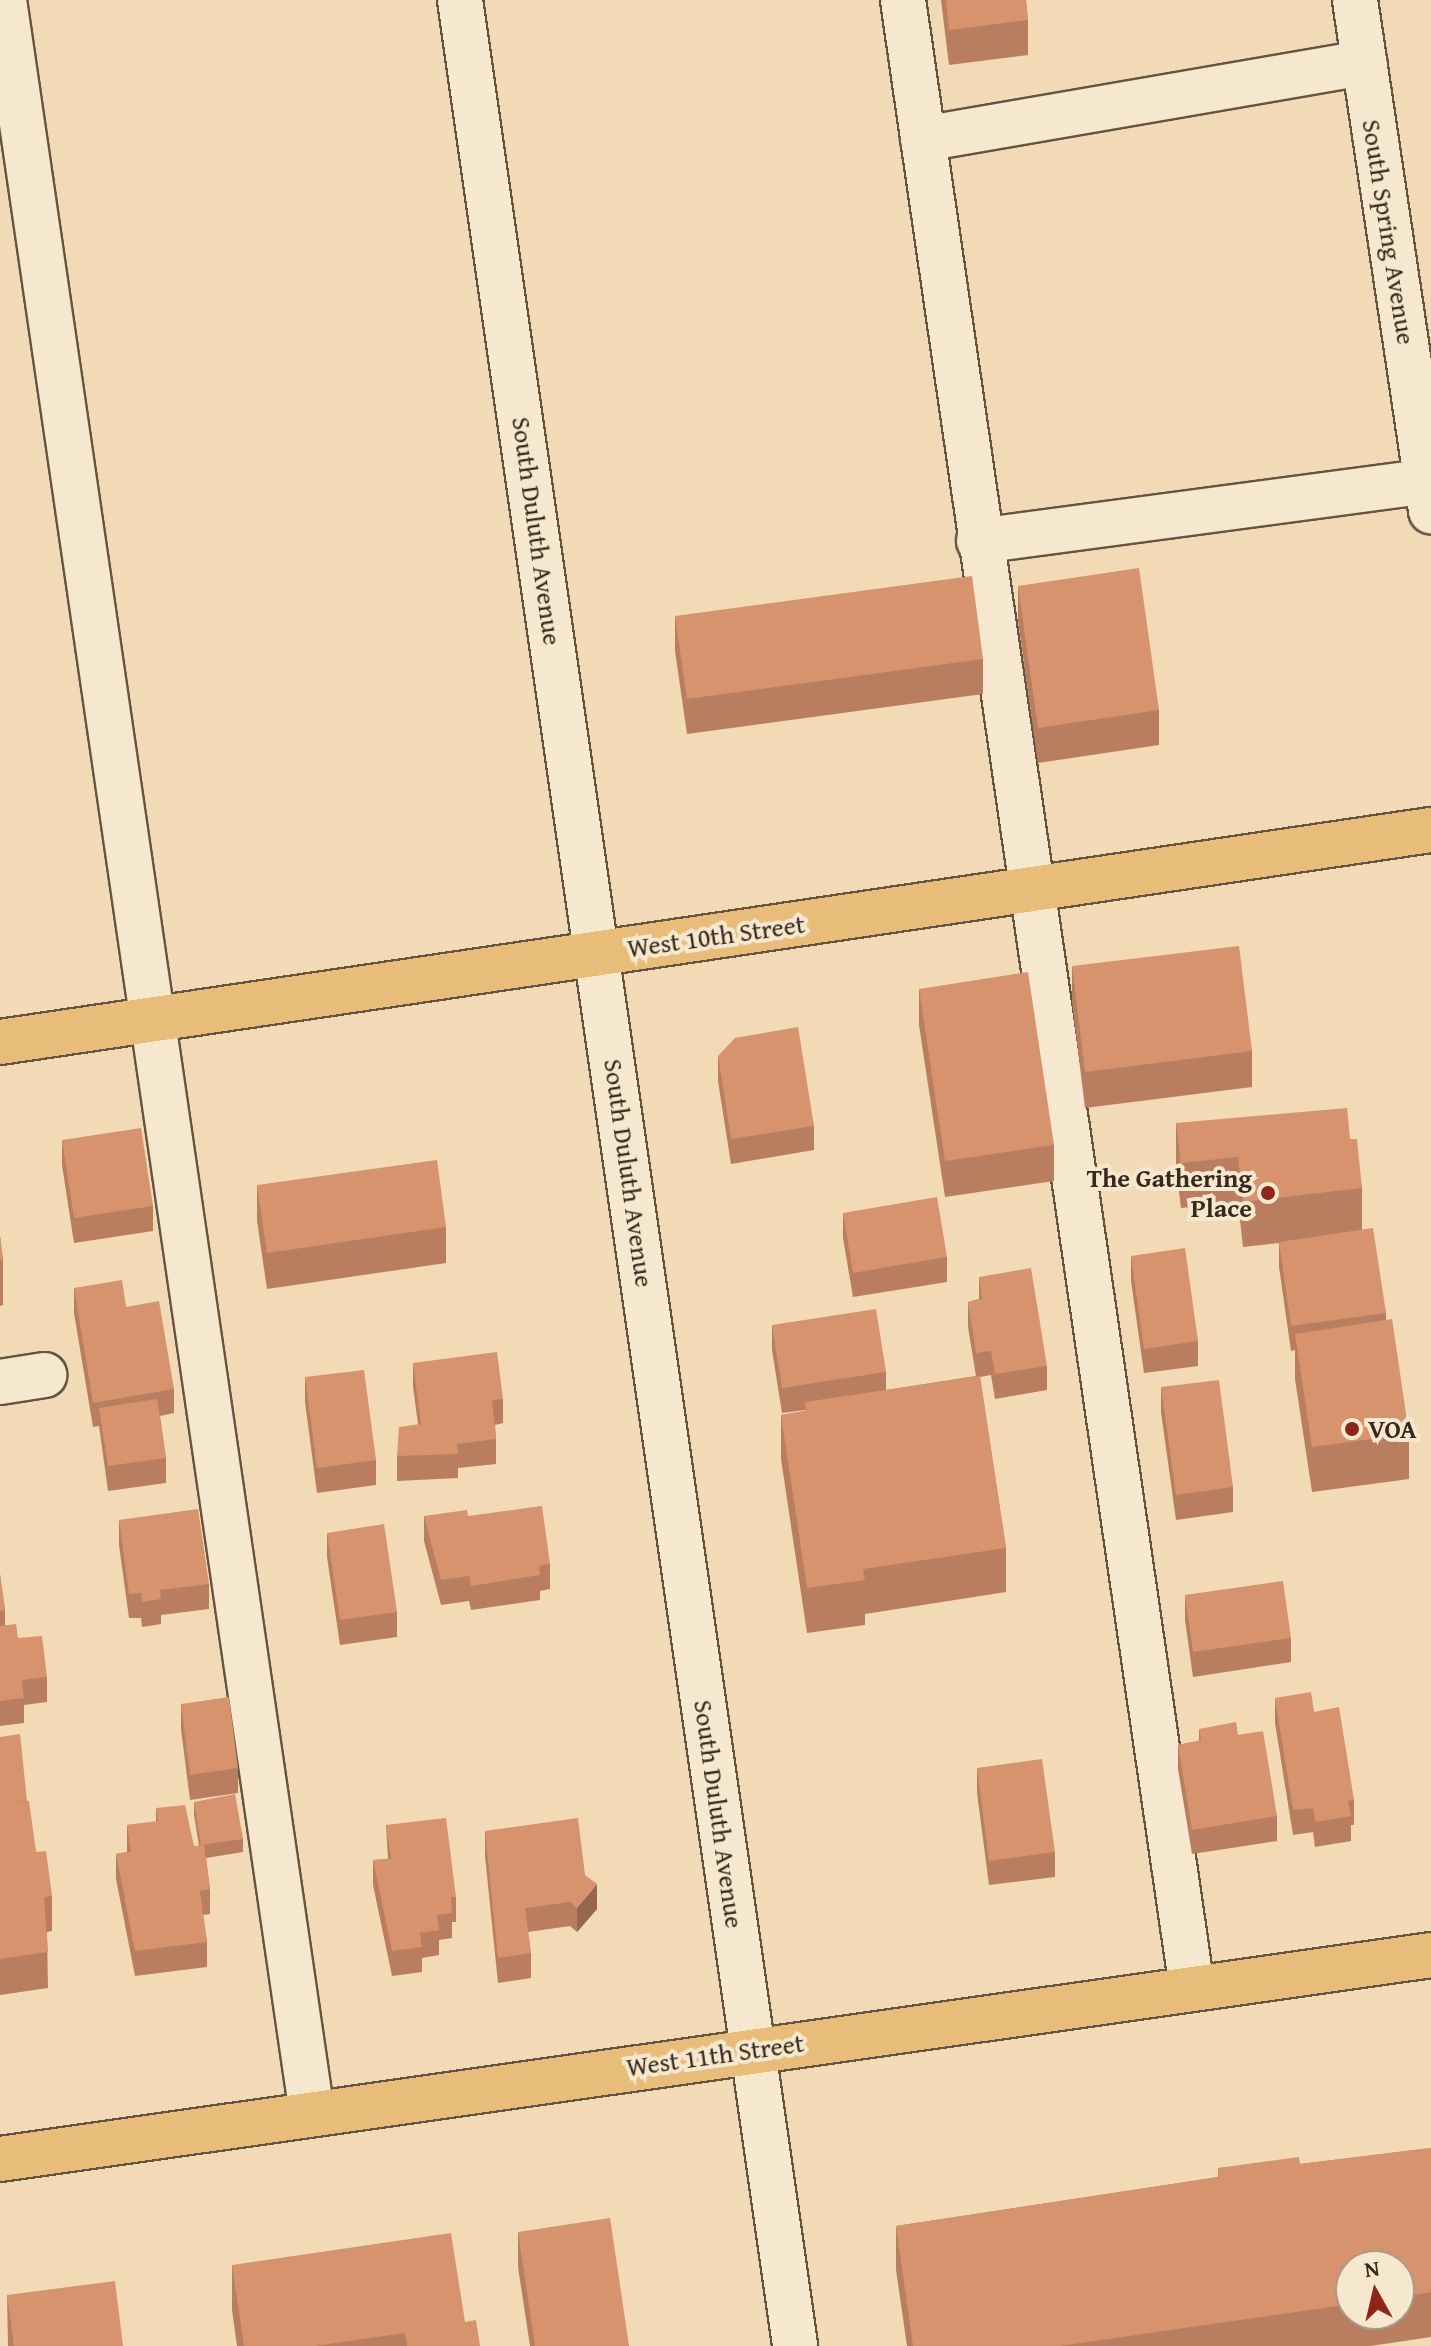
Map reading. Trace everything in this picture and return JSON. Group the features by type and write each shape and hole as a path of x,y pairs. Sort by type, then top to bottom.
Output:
{"main road":[{"name":"West 10th Street","path":"0,1042 1431,830"},
{"name":"West 11th Street","path":"0,2159 752,2049 1431,1955"}],"street":[{"path":"4,0 312,2114"},
{"name":"South Duluth Avenue","path":"460,0 795,2346"},
{"path":"903,0 1029,890 1192,1988"},
{"name":"South Spring Avenue","path":"1355,0 1429,496"},
{"path":"923,139 1364,63"},
{"path":"979,541 1429,496"},
{"path":"0,1382 44,1375"}],"building":[{"path":"946,0 1026,0 1028,20 949,30"},
{"path":"1139,568 1159,710 1038,728 1018,586"},
{"path":"972,576 983,659 687,699 675,616"},
{"path":"1239,946 1252,1051 1085,1072 1072,966"},
{"path":"1028,972 1054,1145 945,1161 919,989"},
{"path":"798,1027 814,1126 731,1139 718,1056 735,1038"},
{"path":"1347,1108 1350,1139 1357,1139 1362,1188 1243,1202 1238,1157 1181,1163 1176,1123"},
{"path":"141,1128 153,1206 74,1218 62,1140"},
{"path":"437,1160 446,1227 267,1253 257,1185"},
{"path":"937,1197 947,1257 853,1273 843,1213"},
{"path":"1373,1228 1386,1313 1291,1326 1279,1242"},
{"path":"1185,1248 1198,1341 1144,1349 1131,1256"},
{"path":"1031,1268 1047,1366 995,1374 991,1351 976,1353 968,1302 982,1299 979,1277"},
{"path":"122,1280 126,1307 159,1301 174,1389 93,1403 74,1288"},
{"path":"876,1309 886,1372 782,1388 772,1325"},
{"path":"1392,1319 1409,1434 1312,1447 1295,1334"},
{"path":"497,1352 503,1399 492,1400 496,1439 457,1444 458,1454 397,1456 399,1427 421,1424 413,1363"},
{"path":"364,1370 376,1460 317,1468 305,1377"},
{"path":"980,1376 1006,1548 863,1569 865,1580 807,1588 781,1415 806,1411 805,1402"},
{"path":"1219,1380 1233,1487 1176,1495 1161,1387"},
{"path":"157,1399 166,1458 108,1466 99,1408"},
{"path":"542,1506 550,1564 539,1566 540,1575 471,1586 469,1576 441,1580 424,1516 467,1510 468,1516"},
{"path":"198,1509 209,1584 160,1590 161,1599 142,1602 141,1593 129,1594 119,1520"},
{"path":"384,1524 397,1612 340,1620 327,1533"},
{"path":"0,1574 5,1610 0,1611"},
{"path":"1283,1581 1291,1638 1193,1652 1185,1595"},
{"path":"16,1624 18,1638 42,1636 47,1677 22,1680 24,1698 0,1701 0,1626"},
{"path":"1311,1692 1314,1712 1339,1707 1354,1800 1348,1801 1351,1816 1315,1822 1313,1808 1293,1810 1275,1698"},
{"path":"229,1697 238,1768 190,1775 181,1704"},
{"path":"1236,1722 1238,1735 1263,1731 1277,1816 1192,1830 1178,1745 1201,1740 1199,1729"},
{"path":"20,1734 27,1801 0,1805 0,1737"},
{"path":"1042,1759 1055,1852 989,1861 977,1768"},
{"path":"235,1794 243,1839 201,1845 194,1802"},
{"path":"29,1801 36,1852 46,1851 52,1896 44,1897 48,1952 0,1959 0,1805"},
{"path":"185,1805 194,1846 204,1845 210,1889 200,1891 207,1942 135,1951 116,1854 131,1852 127,1825 158,1821 156,1808"},
{"path":"446,1818 456,1897 451,1897 452,1913 437,1915 439,1930 420,1933 422,1947 392,1951 373,1860 391,1859 386,1825"},
{"path":"578,1818 585,1875 597,1884 577,1908 570,1902 525,1908 531,1953 498,1958 485,1831"},
{"path":"1431,2148 1431,2292 1415,2294 1415,2250 1335,2250 1335,2306 1060,2346 913,2346 896,2226 1219,2177 1218,2168 1299,2157 1300,2164"},
{"path":"610,2218 629,2346 535,2346 518,2232"},
{"path":"451,2233 465,2322 476,2320 480,2346 407,2346 405,2333 315,2346 244,2346 232,2265"},
{"path":"115,2281 123,2346 14,2346 7,2295"}],"place":[{"name":"The Gathering Place","path":"1268,1193"},
{"name":"VOA","path":"1352,1429"}]}
